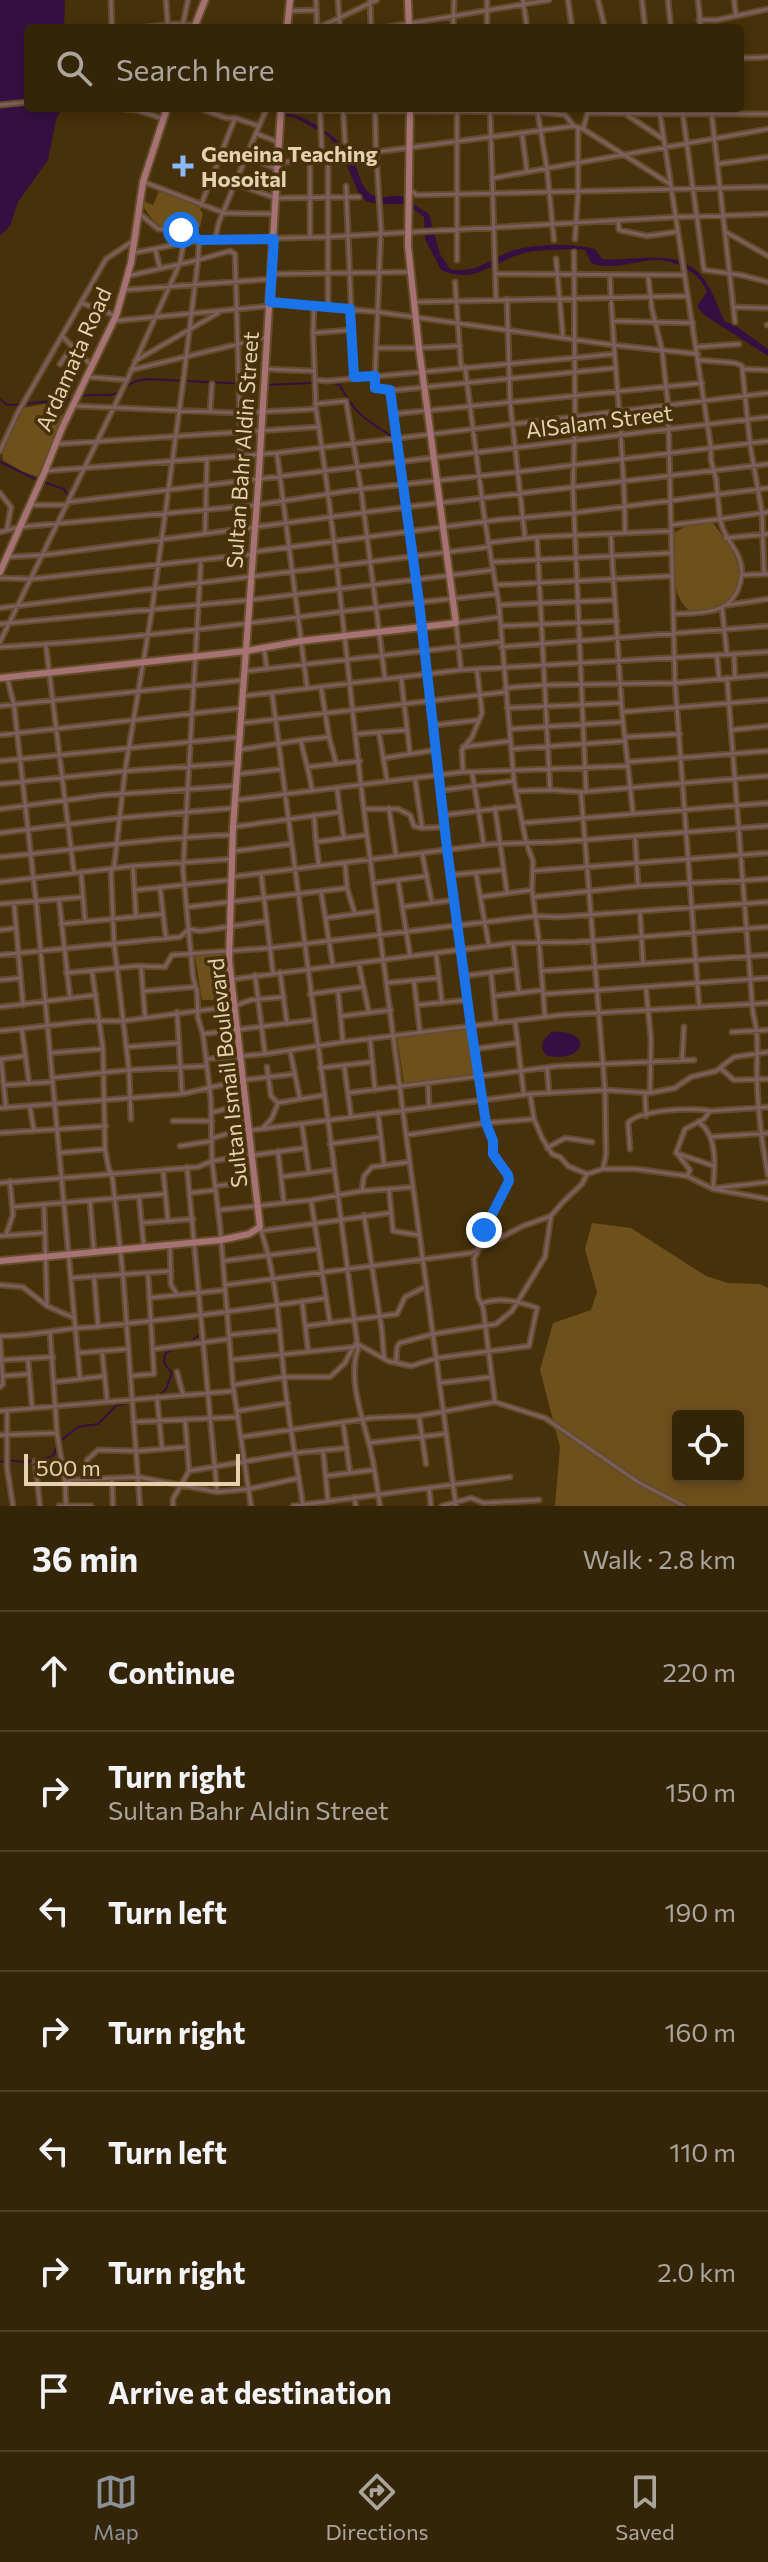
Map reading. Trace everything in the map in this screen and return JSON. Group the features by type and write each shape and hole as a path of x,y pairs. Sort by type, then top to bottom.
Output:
{"street":[{"path":"111,0 112,24"},
{"path":"166,0 168,24"},
{"path":"182,24 188,0"},
{"path":"195,24 205,0"},
{"path":"287,24 290,0"},
{"path":"316,0 318,24"},
{"path":"338,0 340,24"},
{"path":"326,24 377,0"},
{"path":"408,0 409,24"},
{"path":"453,24 454,0"},
{"path":"487,0 487,24"},
{"path":"418,24 549,0"},
{"path":"568,0 571,24"},
{"path":"598,0 604,24"},
{"path":"642,0 645,24"},
{"path":"668,0 671,24"},
{"path":"698,0 700,24"},
{"path":"734,0 736,16"},
{"path":"370,2 371,24"},
{"path":"523,3 526,24"},
{"path":"699,20 717,20 768,9"},
{"path":"289,11 316,10"},
{"path":"744,58 768,57"},
{"path":"0,105 24,102"},
{"path":"142,112 164,119"},
{"name":"Ardamata Road","path":"0,572 54,445 115,319 133,253 143,182 166,112"},
{"path":"210,112 259,126"},
{"path":"215,239 265,112"},
{"name":"Sultan Bahr Aldin Street","path":"246,651 281,112"},
{"path":"320,112 322,158"},
{"path":"343,112 345,142"},
{"path":"375,112 381,208 375,388 390,390 615,368"},
{"path":"410,112 407,231 461,670"},
{"path":"457,112 457,260"},
{"path":"490,112 496,299"},
{"path":"538,112 554,240"},
{"path":"549,112 565,115 653,176 671,185"},
{"path":"575,239 579,127 588,112"},
{"path":"621,112 663,139"},
{"path":"624,113 642,112"},
{"path":"659,112 699,360 720,519 725,538 738,555 742,575 736,596 728,605"},
{"path":"682,112 704,270 768,282"},
{"path":"711,112 735,322"},
{"path":"730,112 768,114"},
{"path":"201,205 235,118"},
{"path":"354,154 579,127"},
{"path":"493,178 768,129"},
{"path":"522,133 527,172"},
{"path":"257,134 278,142"},
{"path":"247,157 277,166 328,157 328,307"},
{"path":"718,164 768,157"},
{"path":"310,159 310,237"},
{"path":"212,176 276,198 359,197"},
{"path":"143,182 224,213 275,214"},
{"path":"346,186 354,377"},
{"path":"410,190 417,195 492,195 768,187"},
{"path":"138,212 158,229 185,230 199,240"},
{"path":"133,253 215,239 327,237 768,214"},
{"path":"618,220 619,230 638,235 677,232"},
{"path":"726,232 768,256"},
{"path":"0,451 17,414 106,259 135,239"},
{"path":"131,1119 111,879 176,437 199,240"},
{"path":"184,242 180,263 127,380 0,645 46,645 498,594"},
{"path":"155,248 160,268"},
{"path":"128,276 234,251 241,456"},
{"path":"574,252 575,441 572,464 585,746 582,817 605,1090 606,1154 603,1169"},
{"path":"556,259 563,337"},
{"path":"124,290 237,282 271,276 411,272"},
{"path":"496,274 684,275"},
{"path":"610,275 622,435 625,533"},
{"path":"648,275 668,404 675,683 699,1005"},
{"path":"455,282 460,346 497,585 514,781 526,842 533,861 532,890 545,1017"},
{"path":"415,302 687,296"},
{"path":"507,299 510,401 525,538"},
{"path":"81,303 115,319 270,304 314,305 698,354"},
{"path":"314,305 316,407 343,636 405,1110 418,1235 456,1503"},
{"path":"734,307 768,308"},
{"path":"135,361 222,311"},
{"path":"612,321 693,323"},
{"path":"313,333 351,330"},
{"path":"62,336 93,367"},
{"path":"131,370 267,337"},
{"path":"697,347 739,344"},
{"path":"376,348 460,346"},
{"path":"60,364 72,347"},
{"path":"315,380 614,354"},
{"path":"699,360 735,363 743,369 753,466 766,534 766,574 742,575"},
{"path":"265,369 313,371"},
{"path":"743,369 768,370"},
{"path":"89,377 127,380"},
{"path":"393,414 702,383"},
{"path":"210,412 212,384"},
{"path":"390,390 471,1027 493,1154 509,1181 487,1222 474,1259 495,1402"},
{"path":"45,471 260,455 768,393"},
{"path":"73,405 263,413 346,401 361,489 385,679"},
{"name":"AlSalam Street","path":"30,505 68,503 768,417"},
{"path":"54,445 319,427"},
{"path":"0,532 20,527 257,505 361,489 768,441"},
{"path":"277,453 307,689"},
{"path":"205,533 207,459"},
{"path":"7,557 44,555 406,507 715,473 768,464"},
{"path":"0,578 32,579 201,560 409,531 768,488"},
{"path":"0,493 11,507 6,531"},
{"path":"0,608 412,556 525,538 625,533 768,512"},
{"path":"611,534 621,703 633,813"},
{"path":"725,538 766,534"},
{"path":"537,537 550,790"},
{"path":"493,562 671,553"},
{"path":"201,560 183,862 198,1018 203,1034 209,1088 212,1161 233,1385 251,1506"},
{"path":"0,624 250,600 494,570"},
{"path":"497,585 671,576"},
{"path":"673,614 697,613 768,599"},
{"path":"499,605 615,600"},
{"path":"722,608 727,655"},
{"path":"80,1379 31,854 14,705 4,677 246,651 301,641 500,617"},
{"path":"501,626 617,621"},
{"path":"245,671 423,650 768,626"},
{"path":"46,645 74,873"},
{"path":"264,648 267,669"},
{"name":"Sultan Ismail Boulevard","path":"246,651 233,831 230,980 260,1230"},
{"path":"243,696 461,670 768,652"},
{"path":"734,654 735,677"},
{"path":"717,655 719,678"},
{"path":"463,772 463,747 472,737 482,713 477,670"},
{"path":"241,724 545,685 675,683 768,675"},
{"path":"401,677 410,754"},
{"path":"727,678 753,1004 759,1031 757,1080 761,1134 768,1175"},
{"path":"0,706 244,680"},
{"path":"321,687 336,763"},
{"path":"272,693 348,1270 355,1345 358,1349 354,1361 361,1420 369,1443 380,1506"},
{"path":"622,712 768,700"},
{"path":"507,708 621,703"},
{"path":"0,735 242,708"},
{"path":"434,725 479,720"},
{"path":"509,729 623,722"},
{"path":"731,730 768,726"},
{"path":"356,734 407,730"},
{"path":"379,733 388,781"},
{"path":"511,749 585,746 680,734"},
{"path":"0,761 240,737"},
{"path":"238,750 329,737"},
{"path":"301,740 312,791"},
{"path":"463,747 511,741"},
{"path":"384,758 436,750"},
{"path":"0,833 186,812 312,791 463,772 585,767 768,751"},
{"path":"306,767 360,761"},
{"path":"0,784 237,763"},
{"path":"237,774 282,769"},
{"path":"472,772 484,845"},
{"path":"516,791 583,792 768,776"},
{"path":"415,779 422,828"},
{"path":"441,790 514,781"},
{"path":"0,809 122,794 236,786"},
{"path":"337,788 344,838"},
{"path":"523,823 768,803"},
{"path":"444,815 519,806"},
{"path":"389,808 396,855"},
{"path":"495,808 507,893"},
{"path":"364,809 403,811 410,815 414,826 445,827"},
{"path":"0,857 233,831 289,818 340,812"},
{"path":"314,815 319,866"},
{"path":"135,890 484,845 768,826"},
{"path":"316,842 367,835"},
{"path":"635,836 638,886"},
{"path":"0,882 183,862 290,844"},
{"path":"422,853 432,903"},
{"path":"532,871 768,853"},
{"path":"345,863 347,888 355,914"},
{"path":"133,866 136,917"},
{"path":"451,875 502,870"},
{"path":"81,872 85,922"},
{"path":"261,873 273,973"},
{"path":"476,873 489,946"},
{"path":"373,883 427,876"},
{"path":"533,897 638,886 768,879"},
{"path":"398,880 410,956"},
{"path":"160,887 166,939"},
{"path":"187,907 347,888"},
{"path":"481,897 532,890"},
{"path":"321,891 333,966"},
{"path":"0,904 83,897"},
{"path":"59,899 70,998"},
{"path":"403,907 454,900"},
{"path":"66,973 118,967 165,967 172,955 270,948 485,921 768,902"},
{"path":"14,903 23,1005"},
{"path":"326,918 377,911"},
{"path":"640,911 643,964"},
{"path":"61,924 163,914"},
{"path":"189,929 230,928 267,921"},
{"path":"230,980 513,943 768,927"},
{"path":"0,930 15,928"},
{"path":"0,955 166,939 180,937 189,929"},
{"path":"513,943 519,993"},
{"path":"436,953 442,1003"},
{"path":"542,971 768,955"},
{"path":"359,963 362,987"},
{"path":"141,966 145,1017"},
{"path":"464,976 516,969"},
{"path":"92,971 103,1049 105,1149 112,1174 123,1275 140,1506"},
{"path":"280,972 287,1024"},
{"path":"491,972 496,1023"},
{"path":"255,975 265,1054"},
{"path":"0,980 20,978"},
{"path":"386,983 438,978"},
{"path":"493,996 768,978"},
{"path":"414,981 420,1033"},
{"path":"310,994 365,986 369,1013"},
{"path":"145,991 195,987"},
{"path":"646,988 651,1039 646,1116"},
{"path":"338,990 343,1042"},
{"path":"0,1007 96,995"},
{"path":"0,1031 123,1021 284,997"},
{"path":"417,1005 468,1000"},
{"path":"206,1060 545,1017 768,1003"},
{"path":"342,1016 391,1010"},
{"path":"177,1012 182,1094"},
{"path":"203,1034 314,1020"},
{"path":"515,1021 524,1095"},
{"path":"682,1060 684,1027"},
{"path":"22,1030 29,1083"},
{"path":"732,1032 768,1030"},
{"path":"370,1038 375,1090"},
{"path":"126,1047 178,1043"},
{"path":"475,1049 518,1043"},
{"path":"50,1053 103,1049"},
{"path":"290,1050 300,1099"},
{"path":"180,1146 230,1133 530,1094 605,1090 647,1093 675,1088 691,1077 720,1068 734,1057 768,1052"},
{"path":"25,1056 0,1059 3,1108 182,1094 243,1080 295,1074"},
{"path":"348,1093 522,1070 694,1060"},
{"path":"320,1068 372,1062"},
{"path":"344,1065 351,1116"},
{"path":"3,1085 129,1070 206,1066"},
{"path":"267,1067 271,1096 278,1103"},
{"path":"547,1068 549,1093"},
{"path":"720,1068 734,1080 768,1079"},
{"path":"428,1082 429,1107"},
{"path":"530,1094 534,1119 547,1148 568,1166 587,1174 603,1169 636,1169 687,1176 713,1189 768,1199"},
{"path":"278,1103 324,1095"},
{"path":"211,1113 246,1103"},
{"path":"261,1130 272,1118 278,1103"},
{"path":"30,1107 34,1131"},
{"path":"630,1149 629,1120 656,1112 768,1107"},
{"path":"676,1153 685,1129 710,1111"},
{"path":"378,1113 384,1164"},
{"path":"407,1135 534,1119"},
{"path":"173,1121 212,1121"},
{"path":"698,1122 706,1127 710,1137 715,1166 713,1189"},
{"path":"302,1124 309,1173"},
{"path":"0,1133 106,1126"},
{"path":"710,1137 768,1133"},
{"path":"330,1144 381,1137"},
{"path":"547,1148 565,1138 592,1142"},
{"path":"0,1183 198,1167 212,1161 305,1148"},
{"path":"59,1153 105,1149"},
{"path":"278,1151 284,1203"},
{"path":"676,1153 690,1170 687,1176"},
{"path":"676,1153 715,1166"},
{"path":"362,1191 367,1171 372,1167 409,1162"},
{"path":"187,1167 217,1492"},
{"path":"163,1170 168,1221"},
{"path":"281,1177 333,1170"},
{"path":"396,1363 398,1345 433,1334 496,1324 512,1311 545,1257 551,1216 582,1184 587,1174"},
{"path":"6,1235 13,1207 10,1181"},
{"path":"190,1193 256,1181"},
{"path":"713,1189 768,1182"},
{"path":"219,1210 413,1187"},
{"path":"389,1189 393,1231 418,1235"},
{"path":"13,1207 165,1194"},
{"path":"139,1197 144,1248"},
{"path":"311,1200 330,1323"},
{"path":"90,1201 94,1252"},
{"path":"44,1206 47,1306"},
{"path":"0,1261 221,1240 260,1230 390,1213"},
{"path":"364,1215 384,1358"},
{"path":"149,1298 471,1253 551,1216"},
{"path":"142,1223 193,1219"},
{"path":"260,1230 276,1304 303,1505"},
{"path":"0,1236 43,1233"},
{"path":"170,1246 171,1288 177,1294"},
{"path":"223,1261 318,1249"},
{"path":"71,1278 171,1271"},
{"path":"130,1376 154,1374 148,1273"},
{"path":"94,1276 98,1327"},
{"path":"0,1285 23,1287 47,1306 74,1318"},
{"path":"306,1326 399,1313 405,1297 425,1287"},
{"path":"0,1387 3,1376 0,1338 200,1316 326,1298"},
{"path":"231,1360 355,1345 396,1363 411,1366 437,1358 529,1346 537,1308 498,1299 482,1303"},
{"path":"302,1301 308,1350"},
{"path":"152,1349 280,1330"},
{"path":"50,1332 66,1506"},
{"path":"233,1385 284,1377 330,1377 345,1363 355,1345"},
{"path":"78,1353 128,1349"},
{"path":"102,1351 107,1401"},
{"path":"2,1360 53,1357"},
{"path":"27,1359 32,1407"},
{"path":"177,1372 183,1395"},
{"path":"3,1376 29,1374"},
{"path":"55,1382 105,1376"},
{"path":"440,1383 491,1377"},
{"path":"0,1411 234,1391"},
{"path":"157,1397 162,1449"},
{"path":"241,1437 343,1422 419,1416 495,1402 545,1418 638,1482 684,1506"},
{"path":"237,1411 288,1403"},
{"path":"7,1410 7,1468 13,1506"},
{"path":"419,1416 426,1464"},
{"path":"133,1422 238,1417"},
{"path":"173,1506 173,1499 189,1471 185,1419"},
{"path":"343,1422 350,1473"},
{"path":"0,1435 57,1433"},
{"path":"369,1443 446,1434"},
{"path":"87,1479 87,1460 98,1450 187,1447"},
{"path":"189,1471 295,1453 347,1448"},
{"path":"323,1450 328,1501"},
{"path":"35,1461 40,1506"},
{"path":"326,1476 374,1470"},
{"path":"65,1482 138,1477 217,1492 249,1489 299,1478"},
{"path":"293,1506 510,1477"},
{"path":"112,1479 113,1506"},
{"path":"429,1488 431,1506"},
{"path":"354,1497 356,1506"},
{"path":"442,1506 471,1498 484,1503 539,1500"},
{"path":"664,1506 670,1499"},
{"path":"59,1506 91,1506"}],"shaded area":[{"path":"0,0 65,0 64,24 24,24 24,112 60,112 48,160 18,202 10,226 0,236"},
{"path":"284,112 314,124 342,144 354,161 364,187 371,194 401,196 429,214 440,254 450,269 468,270 514,250 554,245 595,249 602,259 676,260 703,277 725,322 733,324 768,349 768,356 704,315 697,306 707,292 704,285 686,268 670,262 655,260 607,266 591,263 585,250 548,250 517,255 476,273 465,275 441,270 425,239 424,217 406,204 367,202 359,194 342,154 329,137 294,117 284,116"},
{"path":"159,191 199,207 203,214 200,227 168,228 157,223 144,208 144,201 153,205"},
{"path":"45,404 52,417 66,415 39,477 3,460 2,451 23,408"},
{"path":"700,523 713,523 728,543 739,573 732,595 723,606 693,612 685,607 676,589 672,534"},
{"path":"225,953 227,981 224,982 223,993 216,1000 202,1000 195,956"},
{"path":"470,1029 477,1074 404,1083 397,1037"},
{"path":"551,1032 575,1036 580,1046 569,1056 546,1055 542,1049 543,1041"},
{"path":"592,1223 631,1228 706,1276 728,1283 760,1284 768,1288 768,1506 555,1506 560,1447 540,1370 553,1323 591,1310 597,1292 585,1249"}],"waterway":[{"path":"124,387 148,379 265,385 333,382 340,385 362,416 393,437"},
{"path":"80,397 120,392"},
{"path":"0,399 12,405 74,399"},
{"path":"0,462 37,480"},
{"path":"43,482 64,489 70,499 76,500"},
{"path":"94,501 127,496"},
{"path":"187,1344 201,1334"},
{"path":"160,1395 172,1373 164,1363 165,1354 177,1347"},
{"path":"0,1462 26,1462 50,1457 59,1442 78,1427 98,1424 117,1405 146,1400"}],"place":[{"name":"Geneina Teaching Hosoital","path":"183,166"}],"route":[{"path":"181,230 199,240 274,239 270,302 350,309 354,377 375,376 375,388 390,390 471,1027 493,1154 509,1181 484,1230"}]}
